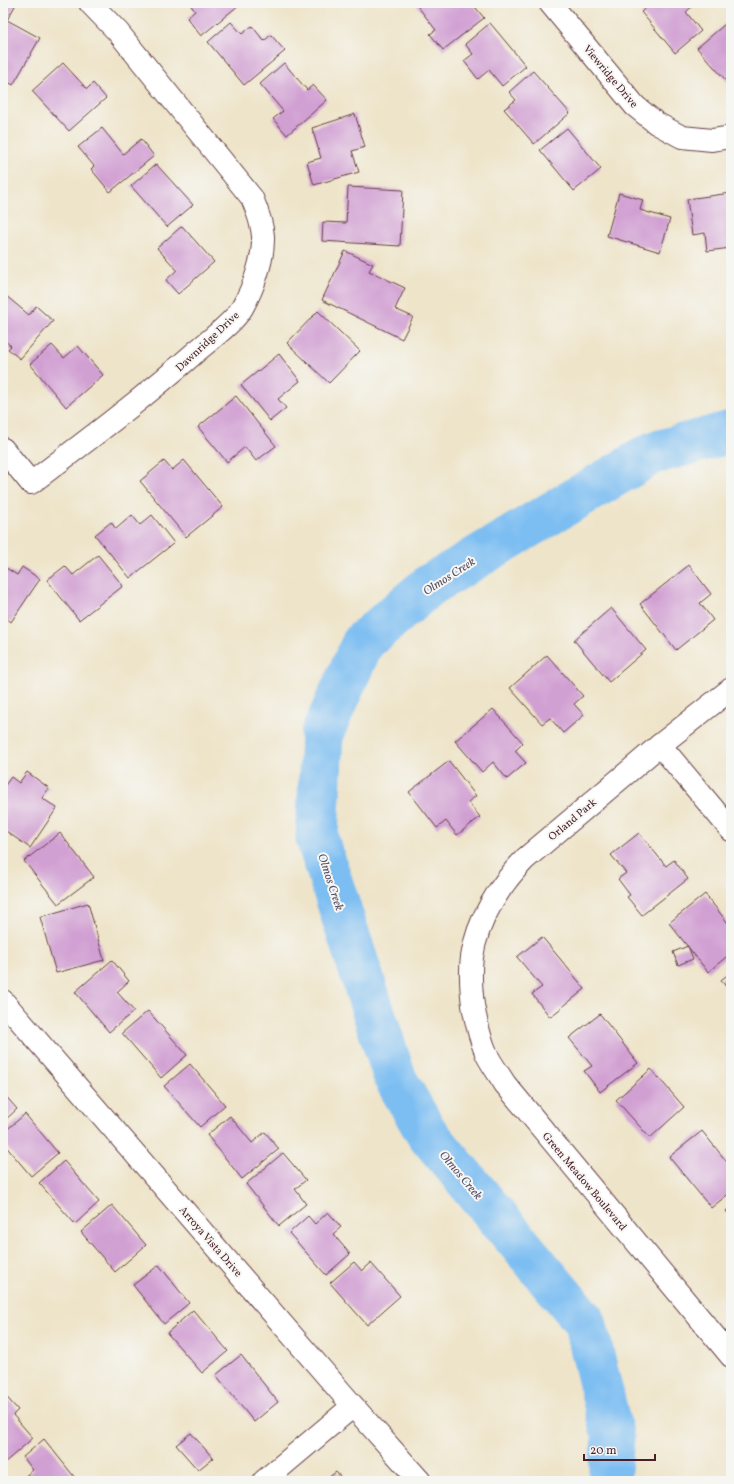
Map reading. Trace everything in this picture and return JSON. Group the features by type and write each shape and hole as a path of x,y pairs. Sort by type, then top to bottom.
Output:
{"street":[{"name":"Dawnridge Drive","path":"3,449 31,483 162,383 224,328 241,310 252,288 260,265 263,237 259,216 252,198 118,32 103,14 90,3"},
{"name":"Viewridge Drive","path":"550,3 635,106 656,123 682,138 712,140 731,137"},
{"name":"Orland Park","path":"471,989 472,957 479,929 494,899 513,871 525,859 660,745 731,688"},
{"path":"660,745 731,830"},
{"name":"Green Meadow Boulevard","path":"471,989 476,1022 487,1055 504,1084 731,1356"},
{"name":"Arroya Vista Drive","path":"3,1001 353,1406 420,1481"},
{"path":"264,1481 353,1406"}],"building":[{"path":"3,3 10,3 15,6 7,20 40,38 13,85 3,79 3,62 6,57 3,55"},
{"path":"189,3 237,3 239,5 201,36 187,18 195,11"},
{"path":"415,3 472,3 484,18 443,50 430,34 436,30"},
{"path":"628,3 638,3 632,8"},
{"path":"652,3 694,3 695,4 686,12 701,31 675,53 641,12"},
{"path":"731,19 731,86 697,48"},
{"path":"231,22 242,34 252,26 264,41 271,35 285,51 244,85 208,42"},
{"path":"490,23 526,66 502,86 489,70 478,79 464,61 473,54 465,44"},
{"path":"63,63 87,89 93,83 106,98 69,131 32,91"},
{"path":"284,63 307,90 313,85 327,100 287,135 273,119 283,111 260,84"},
{"path":"533,71 570,113 534,144 504,109 516,100 509,92"},
{"path":"355,114 365,147 352,151 359,172 314,185 307,162 321,158 312,128"},
{"path":"102,128 123,154 141,139 154,156 110,192 91,169 94,166 78,147"},
{"path":"567,128 601,169 574,191 540,150"},
{"path":"156,164 193,205 167,227 131,186"},
{"path":"348,187 403,190 400,246 322,241 323,222 346,223"},
{"path":"3,189 6,190 4,202 3,202"},
{"path":"619,193 643,200 640,210 670,219 660,252 607,236"},
{"path":"731,193 731,248 707,251 705,233 692,235 687,199"},
{"path":"182,226 214,262 178,294 166,280 177,270 157,248"},
{"path":"345,251 373,264 369,271 405,288 395,309 413,317 402,339 322,300"},
{"path":"5,295 29,315 36,306 53,321 20,359 8,349 11,346 3,339 3,297"},
{"path":"318,311 360,351 329,383 287,343"},
{"path":"52,345 64,358 78,346 103,375 66,407 30,364"},
{"path":"279,354 300,381 278,399 286,408 270,421 241,385"},
{"path":"236,396 276,446 256,461 245,447 227,462 198,427"},
{"path":"184,460 223,507 186,537 140,481 164,461 172,470"},
{"path":"132,515 140,525 152,515 174,543 130,578 95,535 111,522 116,529"},
{"path":"98,555 123,586 79,620 47,580 65,566 73,575"},
{"path":"689,565 711,594 700,603 713,620 676,650 640,604"},
{"path":"3,566 17,575 22,567 40,579 11,622 3,617"},
{"path":"611,608 646,650 609,682 574,640"},
{"path":"547,655 583,696 574,704 584,715 563,733 550,718 542,724 510,688"},
{"path":"493,709 523,743 515,751 526,763 507,779 493,762 482,772 455,741"},
{"path":"449,761 476,796 468,802 480,817 457,835 446,821 437,828 409,792"},
{"path":"27,772 49,788 42,798 57,808 30,848 3,829 3,788 11,777 19,783"},
{"path":"60,833 94,877 58,904 24,861"},
{"path":"639,833 666,866 674,860 688,879 642,915 627,897 630,895 618,879 626,873 611,855"},
{"path":"705,894 731,927 731,953 708,972 669,923"},
{"path":"88,903 104,960 56,973 40,917"},
{"path":"542,937 585,989 550,1017 532,994 542,987 517,957"},
{"path":"688,946 693,959 678,965 673,952"},
{"path":"112,960 129,981 117,992 134,1011 109,1032 75,992"},
{"path":"731,972 731,993 721,980"},
{"path":"148,1011 187,1055 161,1078 122,1033"},
{"path":"600,1014 638,1063 600,1092 584,1071 592,1066 569,1038"},
{"path":"190,1064 225,1105 200,1127 164,1086"},
{"path":"651,1069 684,1107 650,1138 616,1100"},
{"path":"3,1093 17,1109 3,1122"},
{"path":"25,1114 58,1153 31,1176 3,1143 3,1133"},
{"path":"230,1116 252,1143 265,1132 279,1149 242,1179 207,1135"},
{"path":"702,1131 731,1167 731,1192 711,1208 669,1157"},
{"path":"283,1153 306,1180 295,1189 306,1204 279,1226 246,1184"},
{"path":"64,1161 99,1202 75,1224 39,1183"},
{"path":"112,1205 146,1245 115,1272 81,1232"},
{"path":"731,1206 731,1217 726,1211"},
{"path":"328,1212 341,1227 333,1234 350,1254 326,1275 289,1233 308,1216 315,1224"},
{"path":"354,1262 362,1271 371,1263 400,1296 367,1325 330,1283"},
{"path":"159,1265 189,1303 164,1324 133,1285"},
{"path":"193,1310 228,1351 202,1373 167,1333"},
{"path":"241,1355 278,1402 254,1422 216,1375"},
{"path":"3,1393 18,1410 13,1415 33,1438 3,1464"},
{"path":"191,1433 213,1458 198,1470 176,1445"},
{"path":"44,1439 76,1479 73,1481 19,1481 33,1470 23,1457"},
{"path":"336,1472 344,1481 324,1481"}],"waterway":[{"name":"Olmos Creek","path":"609,1481 613,1438 585,1322 426,1132 395,1078 317,838 322,734 363,642 430,585 653,453 731,432"}]}
